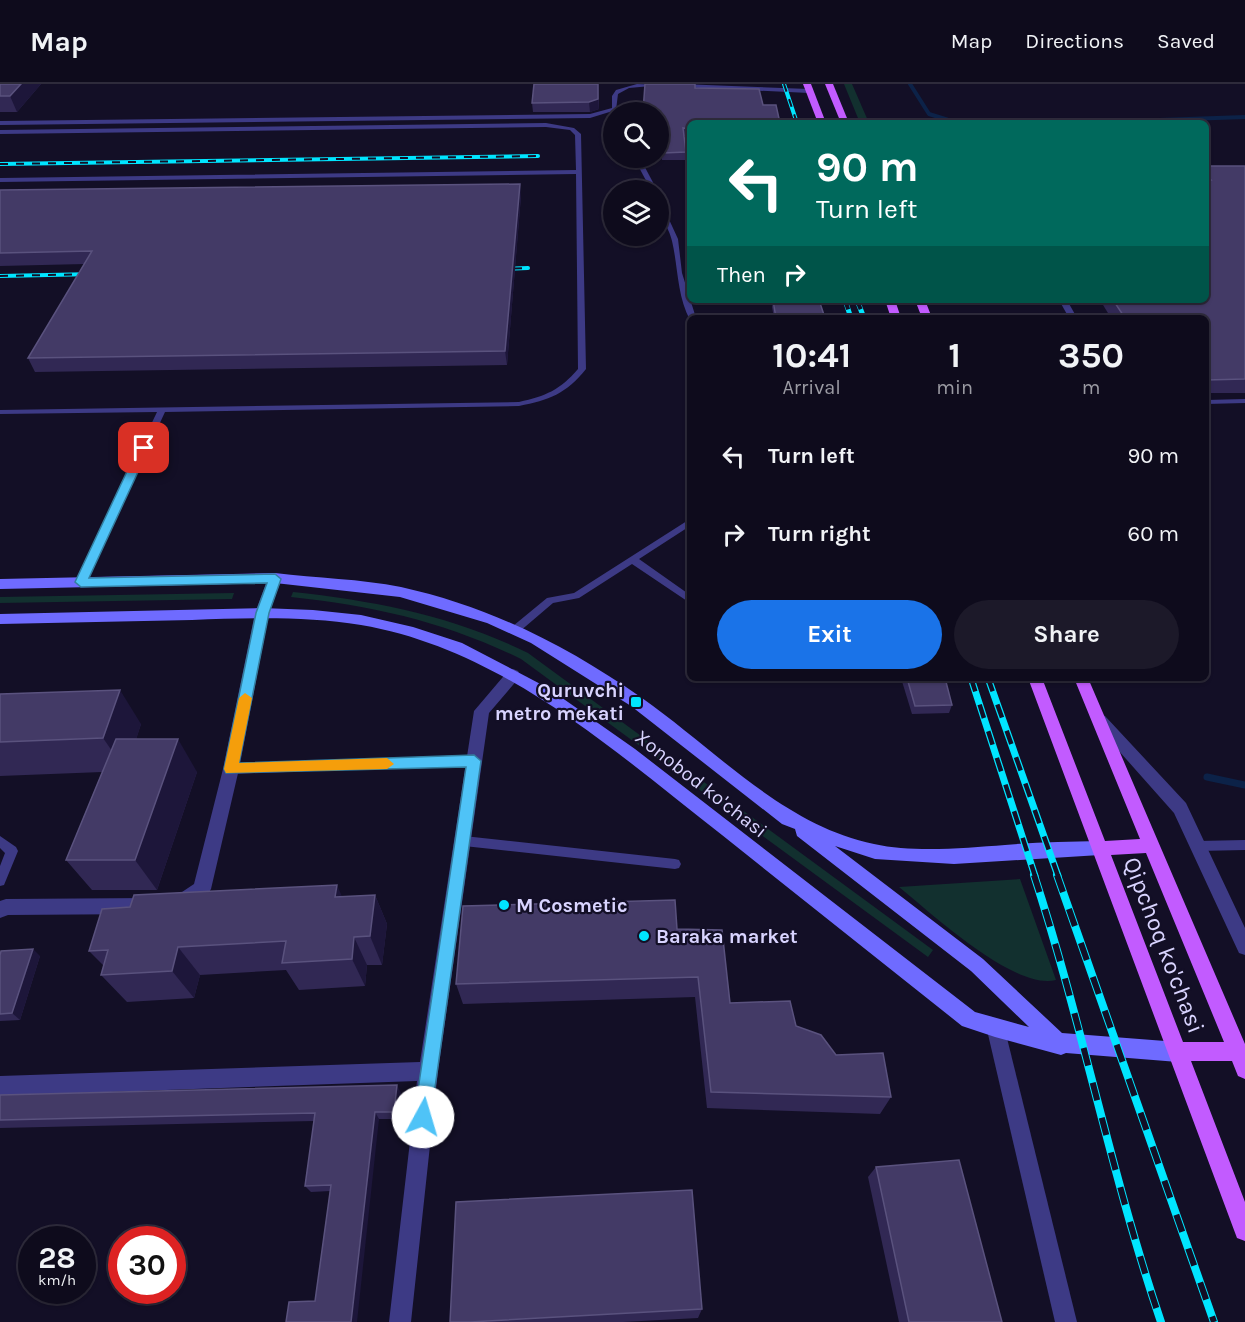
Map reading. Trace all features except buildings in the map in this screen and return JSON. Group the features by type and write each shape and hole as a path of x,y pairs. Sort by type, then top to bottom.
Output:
{"main road":[{"path":"829,84 844,120"},
{"path":"808,87 821,120"},
{"name":"Qipchoq ko'chasi","path":"1036,681 1245,1230"},
{"name":"Qipchoq ko'chasi","path":"1082,681 1242,1060"},
{"path":"1100,848 1152,846"},
{"path":"1178,1052 1242,1060"}],"street":[{"name":"Xonobod ko'chasi","path":"0,584 275,579 400,592 449,605 516,629 554,649 636,702 788,819 875,852 954,857 1100,848"},
{"path":"0,910 6,907 139,907 181,903 202,889 231,769 262,613 275,579"},
{"name":"Xonobod ko'chasi","path":"0,619 262,613 313,615 361,620 413,632 457,647 543,692 629,753 969,1019 996,1030 1061,1045 1178,1052"},
{"path":"400,1322 428,1071 482,711 513,675"},
{"path":"1098,717 1180,808 1245,947"},
{"path":"788,819 977,965 1061,1045"},
{"path":"996,1030 1066,1322"},
{"path":"0,1086 428,1071"}],"lane":[{"path":"0,123 590,116 614,109 617,91 635,85 808,87"},
{"path":"0,132 562,126 572,129 578,135 582,369 566,388 545,399 519,404 0,412"},
{"path":"0,180 579,171"},
{"path":"669,226 675,239 679,273 687,301"},
{"path":"1209,402 1245,401"},
{"path":"81,582 161,411"},
{"path":"516,629 550,600 576,596 687,524"},
{"path":"632,560 687,598"},
{"path":"231,769 474,761"},
{"path":"0,841 12,851 0,881"},
{"path":"464,841 675,864"},
{"path":"1198,846 1245,845"}],"green space":[{"path":"844,84 852,84 868,120 859,120"},
{"path":"293,592 354,600 414,612 471,629 528,653 933,950 928,957 521,659 437,625 352,605 291,597"},
{"path":"234,593 232,599 0,603 0,597"},
{"path":"1020,879 1056,980 1039,980 1019,974 997,962 952,931 899,887"}],"waterway":[{"path":"910,84 929,114 948,120"},
{"path":"1159,120 1245,117"},
{"path":"1207,777 1245,785"}],"railway":[{"path":"784,84 796,120"},
{"path":"0,164 538,156"},
{"path":"498,269 528,268"},
{"path":"0,276 96,274"},
{"path":"846,303 850,315"},
{"path":"858,303 863,315"},
{"path":"972,681 1035,876"},
{"path":"989,681 1058,876"},
{"path":"1034,875 1067,986 1127,1211 1161,1322"},
{"path":"1057,875 1214,1322"}],"slow traffic":[{"path":"245,698 231,769 387,764"}],"place":[{"name":"Quruvchi metro mekati","path":"636,702"},
{"name":"M Cosmetic","path":"504,905"},
{"name":"Baraka market","path":"644,936"}],"route":[{"path":"144,448 81,582 275,579 262,613 231,769 474,761 423,1117"}]}
